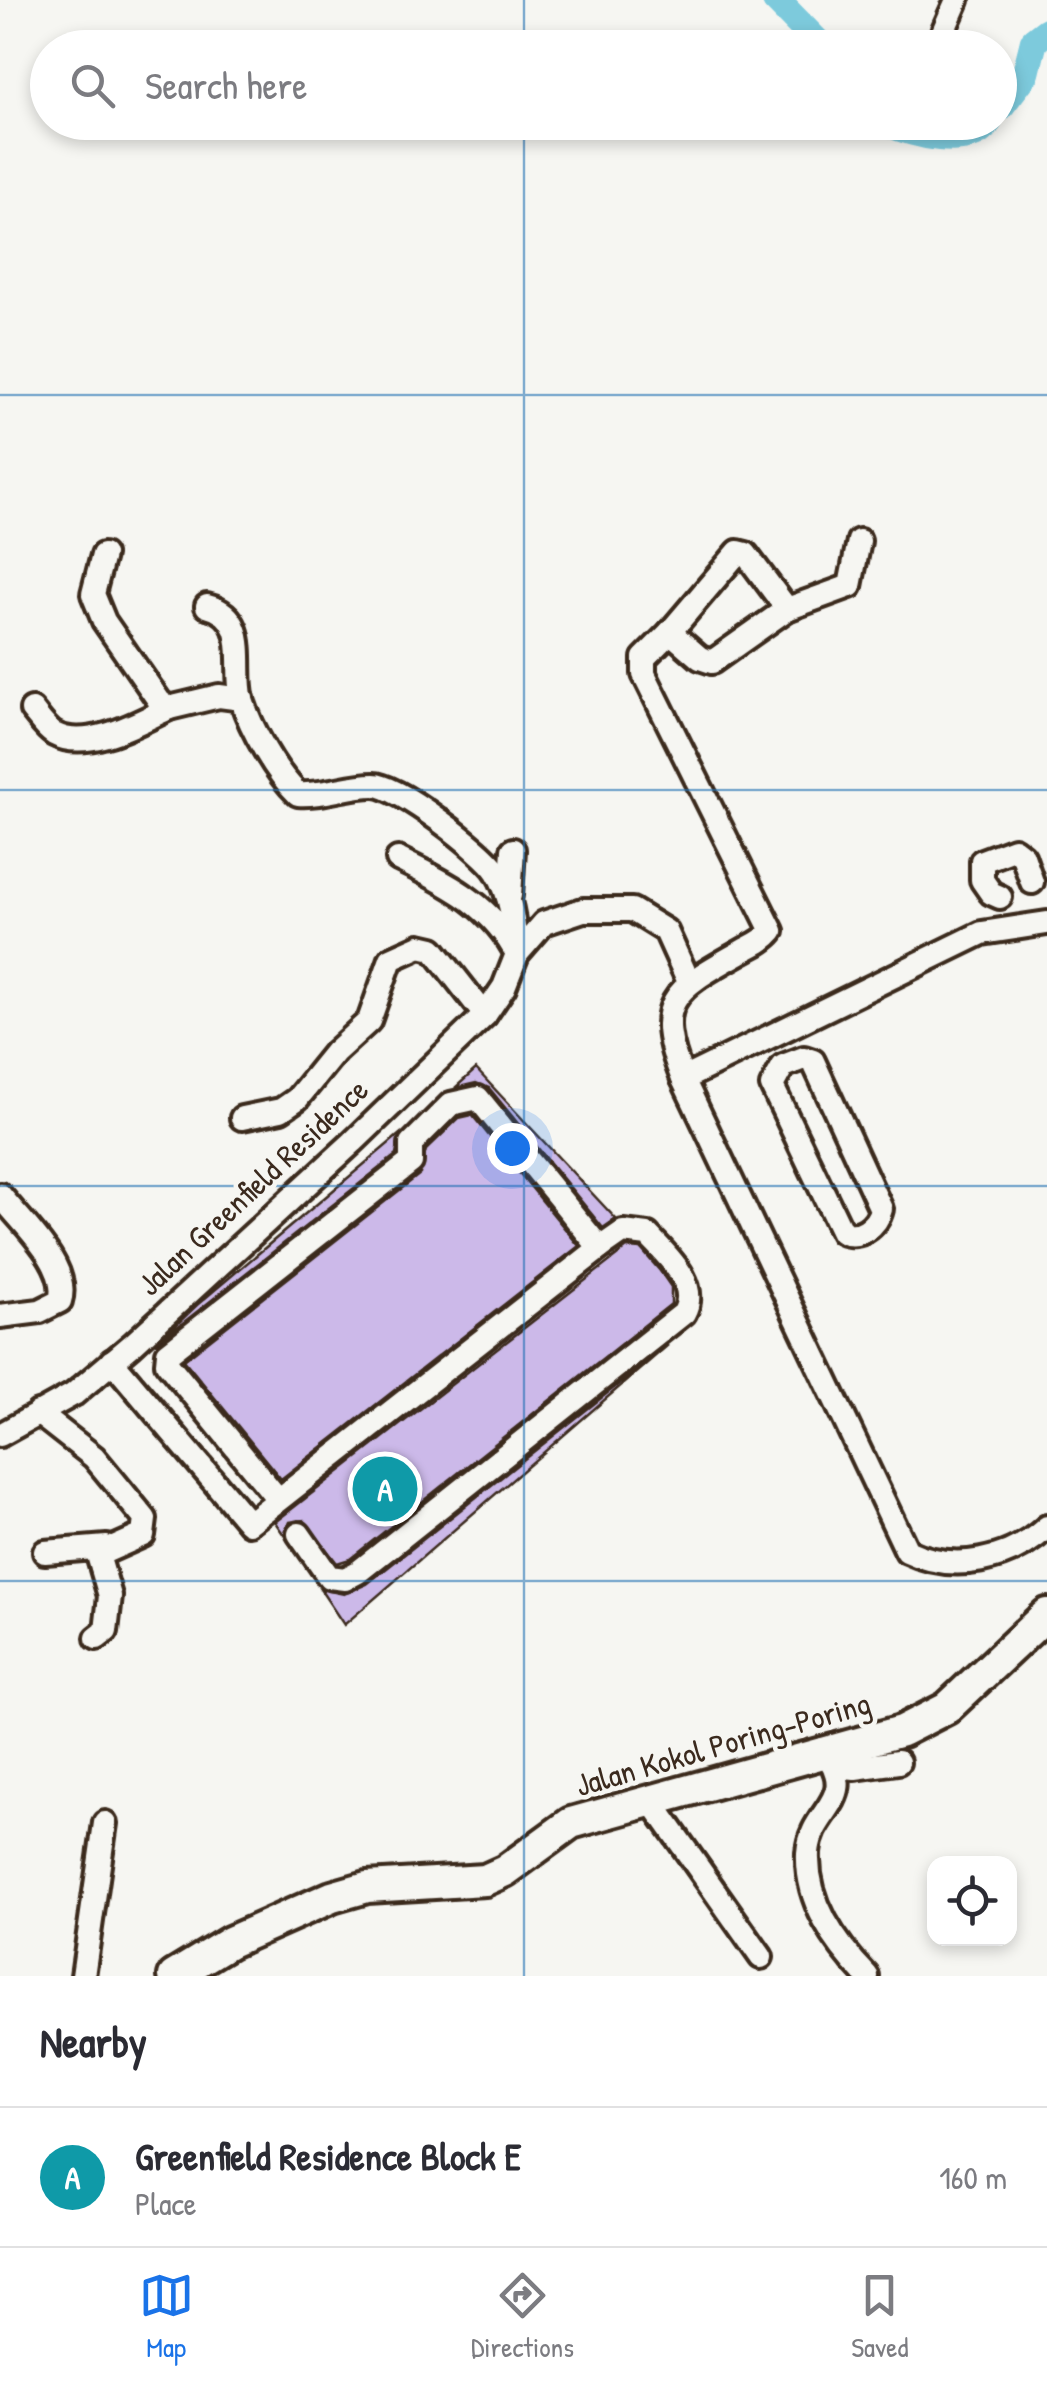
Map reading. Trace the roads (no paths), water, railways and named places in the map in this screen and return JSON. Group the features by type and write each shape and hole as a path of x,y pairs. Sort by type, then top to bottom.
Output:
{"main road":[{"name":"Jalan Kokol Poring-Poring","path":"174,1976 230,1942 314,1903 367,1887 485,1880 506,1871 571,1822 829,1758 902,1730 946,1708 1047,1614"}],"street":[{"path":"944,30 957,0"},
{"path":"670,632 700,658 712,662 787,609 850,586 859,541"},
{"path":"787,609 746,554 738,552 644,658 644,674 771,926 769,936 689,982 674,1000 668,1042 906,1552 929,1562 982,1561 1029,1544 1047,1527"},
{"path":"103,555 92,582 104,621 160,702 169,708"},
{"path":"207,606 221,609 231,621 242,666 242,699 273,762 298,794 388,787 416,802 496,869 510,899"},
{"path":"32,710 55,734 86,738 135,724 169,708 219,696 242,699"},
{"path":"1014,849 1040,878 1000,898 990,894 980,870 982,860 1014,849"},
{"path":"513,850 510,899 517,954"},
{"path":"398,858 452,886 489,914 517,954"},
{"path":"1000,898 1002,929"},
{"path":"517,954 544,923 583,910 632,910 666,931 689,982"},
{"path":"683,1080 960,942 1002,929 1047,923"},
{"path":"242,1118 280,1110 319,1078 335,1052 369,1021 388,964 398,955 420,946 433,949 485,1015"},
{"name":"Jalan Greenfield Residence","path":"0,1435 74,1394 485,1015 504,987 517,954"},
{"path":"776,1034 790,1062"},
{"path":"804,1058 813,1061 882,1209 872,1228 848,1235 842,1232 772,1086 790,1062 804,1058"},
{"path":"278,1499 167,1363 168,1353 410,1162 410,1144 450,1104 478,1098 600,1248"},
{"path":"0,1194 65,1286 60,1301 40,1311 0,1316"},
{"path":"112,1361 248,1523 624,1232 648,1235 688,1284 689,1303 684,1313 358,1572 346,1579 329,1577 299,1534"},
{"path":"38,1414 94,1458 145,1520 143,1535 107,1548 44,1552"},
{"path":"97,1638 106,1631 110,1618 110,1596 98,1555 107,1548"},
{"path":"829,1758 856,1768 898,1762"},
{"path":"829,1758 838,1799 824,1813 810,1843 812,1884 819,1911 838,1945 867,1976"},
{"path":"652,1802 760,1958"},
{"path":"83,1976 105,1822"}],"waterway":[{"path":"776,0 805,30"},
{"path":"1017,85 1026,73 1034,41 1047,31"}],"place":[{"name":"Greenfield Residence Block E","path":"385,1489"}]}
